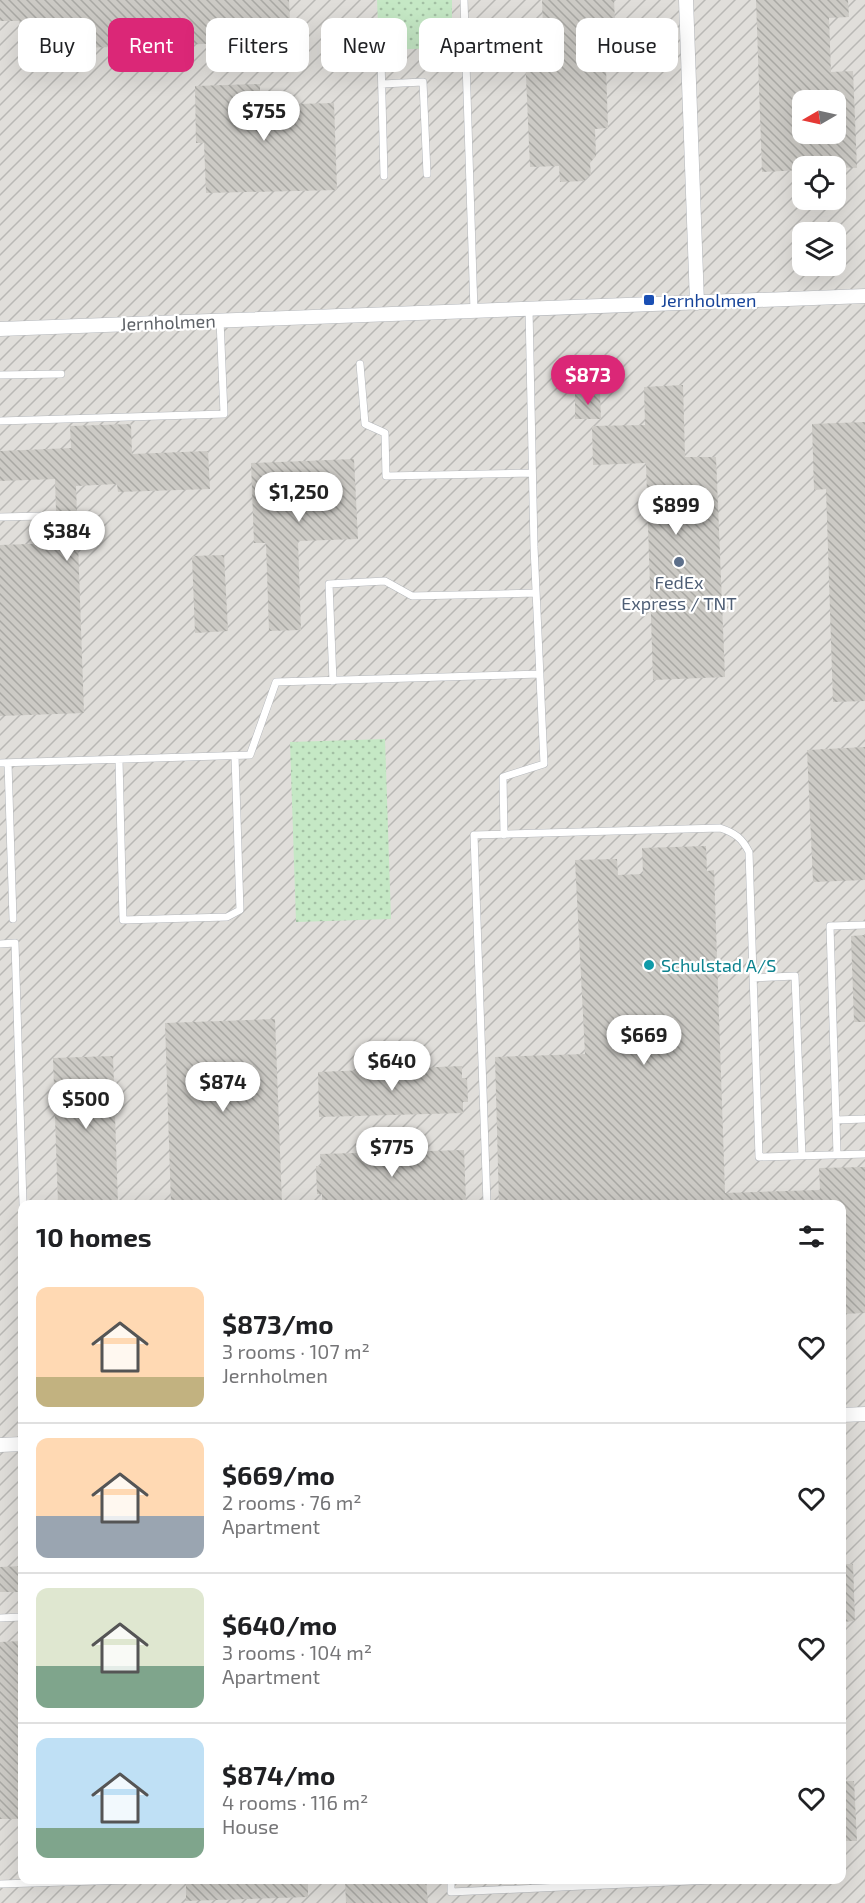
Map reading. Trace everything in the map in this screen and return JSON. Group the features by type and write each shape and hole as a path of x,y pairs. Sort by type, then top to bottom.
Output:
{"street":[{"path":"686,0 697,303"},
{"name":"Jernholmen","path":"0,328 865,296"},
{"path":"846,1415 865,1414"},
{"path":"0,1445 18,1444"}],"lane":[{"path":"464,0 474,311"},
{"path":"382,72 384,176"},
{"path":"382,84 423,82 427,174"},
{"path":"504,834 503,777 544,764 532,473 529,309"},
{"path":"0,421 224,414 220,320"},
{"path":"360,364 365,424 385,433 386,476 532,473"},
{"path":"0,375 61,374"},
{"path":"0,517 44,516"},
{"path":"333,681 329,584 384,581 412,596 536,593"},
{"path":"13,920 4,763 250,755 276,682 540,674"},
{"path":"119,760 123,920 162,920 227,917 240,910 235,756"},
{"path":"487,1200 474,835 720,828 733,832 744,842 749,852 759,1157 865,1154"},
{"path":"837,1155 830,926 865,925"},
{"path":"0,944 15,943 23,1200"},
{"path":"753,978 795,976 802,1156"},
{"path":"837,1120 865,1119"},
{"path":"0,1618 18,1617"},
{"path":"0,1884 18,1883"},
{"path":"451,1884 451,1892 625,1884"}],"shaded area":[{"path":"0,0 865,0 865,1903 0,1903"}],"green space":[{"path":"377,0 452,0 452,18 419,18 419,49 407,49 407,18 378,18"},
{"path":"385,739 391,919 296,922 290,742"}],"building":[{"path":"0,0 289,0 290,18 206,18 206,44 194,44 194,18 108,18 108,47 96,48 96,18 18,18 18,21 0,21"},
{"path":"542,0 614,0 615,18 576,18 576,72 606,72 608,128 595,129 596,156 590,163 591,174 584,181 560,182 559,166 530,167 526,72 564,72 564,18 543,18"},
{"path":"756,0 848,0 849,17 829,18 831,72 853,71 857,168 846,168 846,156 792,156 792,170 762,172"},
{"path":"260,84 260,105 334,103 337,190 206,193 204,143 196,143 195,86"},
{"path":"683,385 685,457 716,457 725,677 653,680 646,463 593,465 592,426 645,425 644,387"},
{"path":"600,393 601,419 575,419 575,394"},
{"path":"865,422 865,701 833,702 826,489 814,490 812,424"},
{"path":"131,424 132,454 208,451 210,489 118,492 117,484 76,486 84,713 0,716 0,545 57,543 55,479 0,481 0,451 71,448 70,426"},
{"path":"354,459 358,539 298,541 301,630 269,631 266,543 254,543 251,463"},
{"path":"224,555 228,631 195,633 192,556"},
{"path":"865,747 865,880 813,882 807,750"},
{"name":"Schulstad A/S","path":"706,846 707,871 714,870 725,1193 820,1190 819,1168 865,1167 865,1313 846,1314 846,1200 499,1200 495,1057 585,1054 575,860 617,859 618,875 643,874 642,848"},
{"path":"865,935 865,1022 854,1022 851,936"},
{"path":"275,1019 282,1200 171,1200 165,1023"},
{"path":"113,1056 118,1200 58,1200 53,1058"},
{"path":"462,1066 462,1078 467,1078 468,1102 463,1102 463,1113 319,1117 318,1072"},
{"path":"464,1150 466,1200 322,1200 322,1194 317,1194 316,1166 321,1166 320,1154"},
{"path":"846,1564 853,1564 855,1621 846,1622"},
{"path":"18,1566 18,1592 0,1592 0,1567"},
{"path":"18,1641 18,1819 0,1819 0,1642"},
{"path":"846,1781 854,1781 857,1841 846,1841"},
{"path":"186,1884 308,1884 308,1897 186,1901"},
{"path":"345,1884 426,1884 428,1903 346,1903"}],"place":[{"name":"Jernholmen","path":"649,300"},
{"name":"FedEx Express / TNT","path":"679,562"},
{"name":"Schulstad A/S","path":"649,965"}]}
